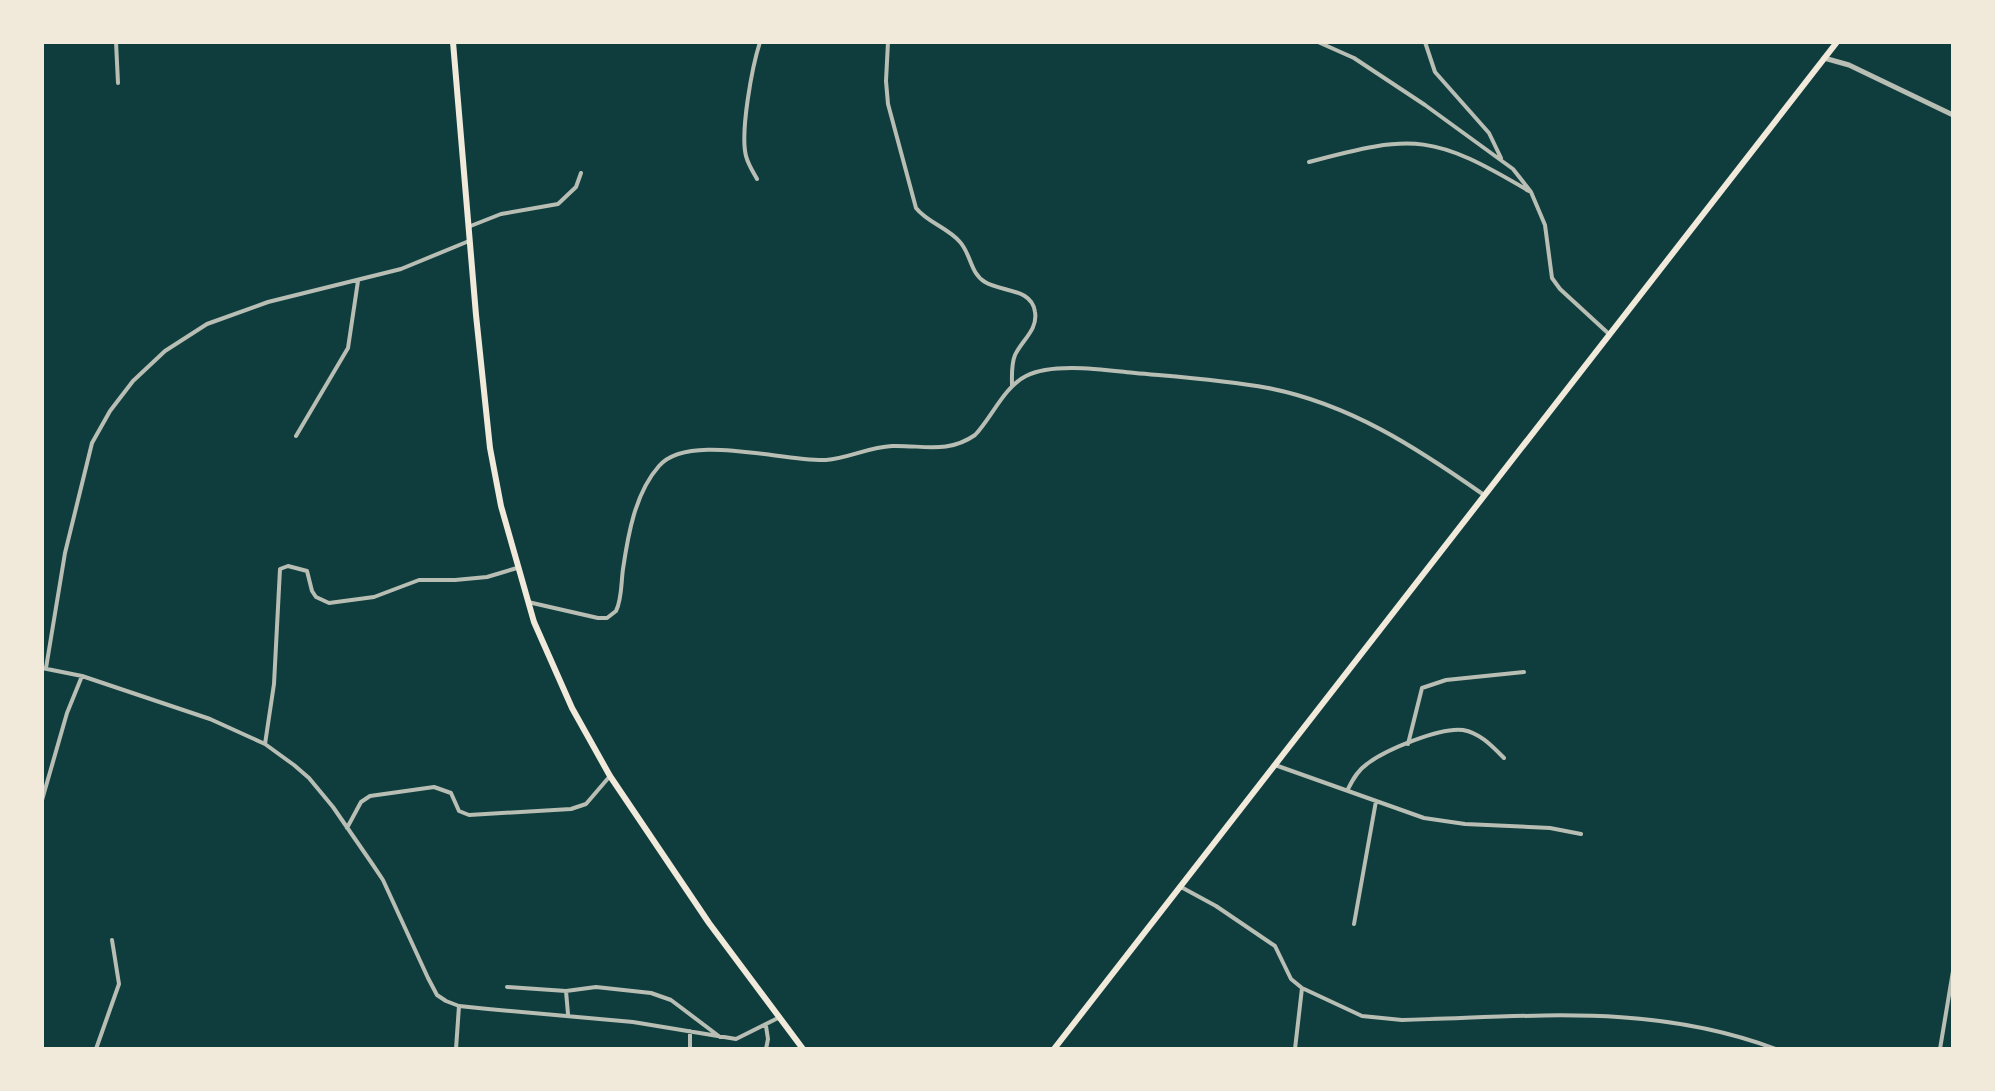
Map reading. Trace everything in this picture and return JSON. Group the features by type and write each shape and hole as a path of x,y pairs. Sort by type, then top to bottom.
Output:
{"main road":[{"path":"453,42 490,448 517,568 528,602 572,708 610,776 709,923 803,1049"},
{"path":"1054,1049 1837,42"}],"street":[{"path":"116,42 118,83"},
{"path":"757,179 744,144 760,42"},
{"path":"888,42 888,104 916,208 962,244 972,267 983,281 1029,298 1035,310 1035,324 1013,361 1012,388"},
{"path":"1318,42 1354,58 1502,160 1531,192 1545,225 1552,278 1609,334"},
{"path":"1425,42 1435,72 1489,133 1502,160"},
{"path":"1824,58 1849,65 1953,115"},
{"path":"1309,162 1370,146 1421,142 1462,154 1531,192"},
{"path":"468,227 501,214 558,204 576,187 581,173"},
{"path":"470,241 401,269 268,302 207,324 165,351 133,381 110,411 92,443 65,553 44,668 82,676 210,719 265,744 309,778 383,880 437,995 459,1006 568,1014 721,1038 742,1037 780,1017"},
{"path":"296,436 341,365 348,348 358,281"},
{"path":"528,602 598,618 607,618 616,611 629,530 651,477 660,463 670,457 690,451 716,450 812,460 840,458 889,446 946,448 975,435 1018,380 1034,372 1081,369 1185,378 1268,388 1316,401 1381,428 1422,451 1484,495"},
{"path":"265,744 274,684 280,569 288,566 307,571 316,597 329,603 374,597 419,580 487,577 517,568"},
{"path":"1408,744 1422,688 1446,680 1524,672"},
{"path":"42,800 67,713 82,676"},
{"path":"1348,789 1366,764 1435,733 1460,730 1482,738 1504,758"},
{"path":"1275,765 1424,818 1550,828 1581,834"},
{"path":"347,828 361,802 370,796 434,787 451,793 459,811 469,815 571,809 586,804 610,776"},
{"path":"1354,924 1368,860 1376,801"},
{"path":"1181,887 1216,906 1275,946 1291,979 1302,988 1373,1019 1580,1014 1626,1016 1709,1029 1776,1049"},
{"path":"96,1049 119,984 112,940"},
{"path":"1940,1049 1953,971"},
{"path":"507,987 566,991 596,987 651,993 671,1000 721,1038"},
{"path":"1295,1049 1302,988"},
{"path":"566,991 568,1014"},
{"path":"456,1049 459,1006"},
{"path":"766,1026 766,1049"},
{"path":"690,1031 690,1049"}]}
